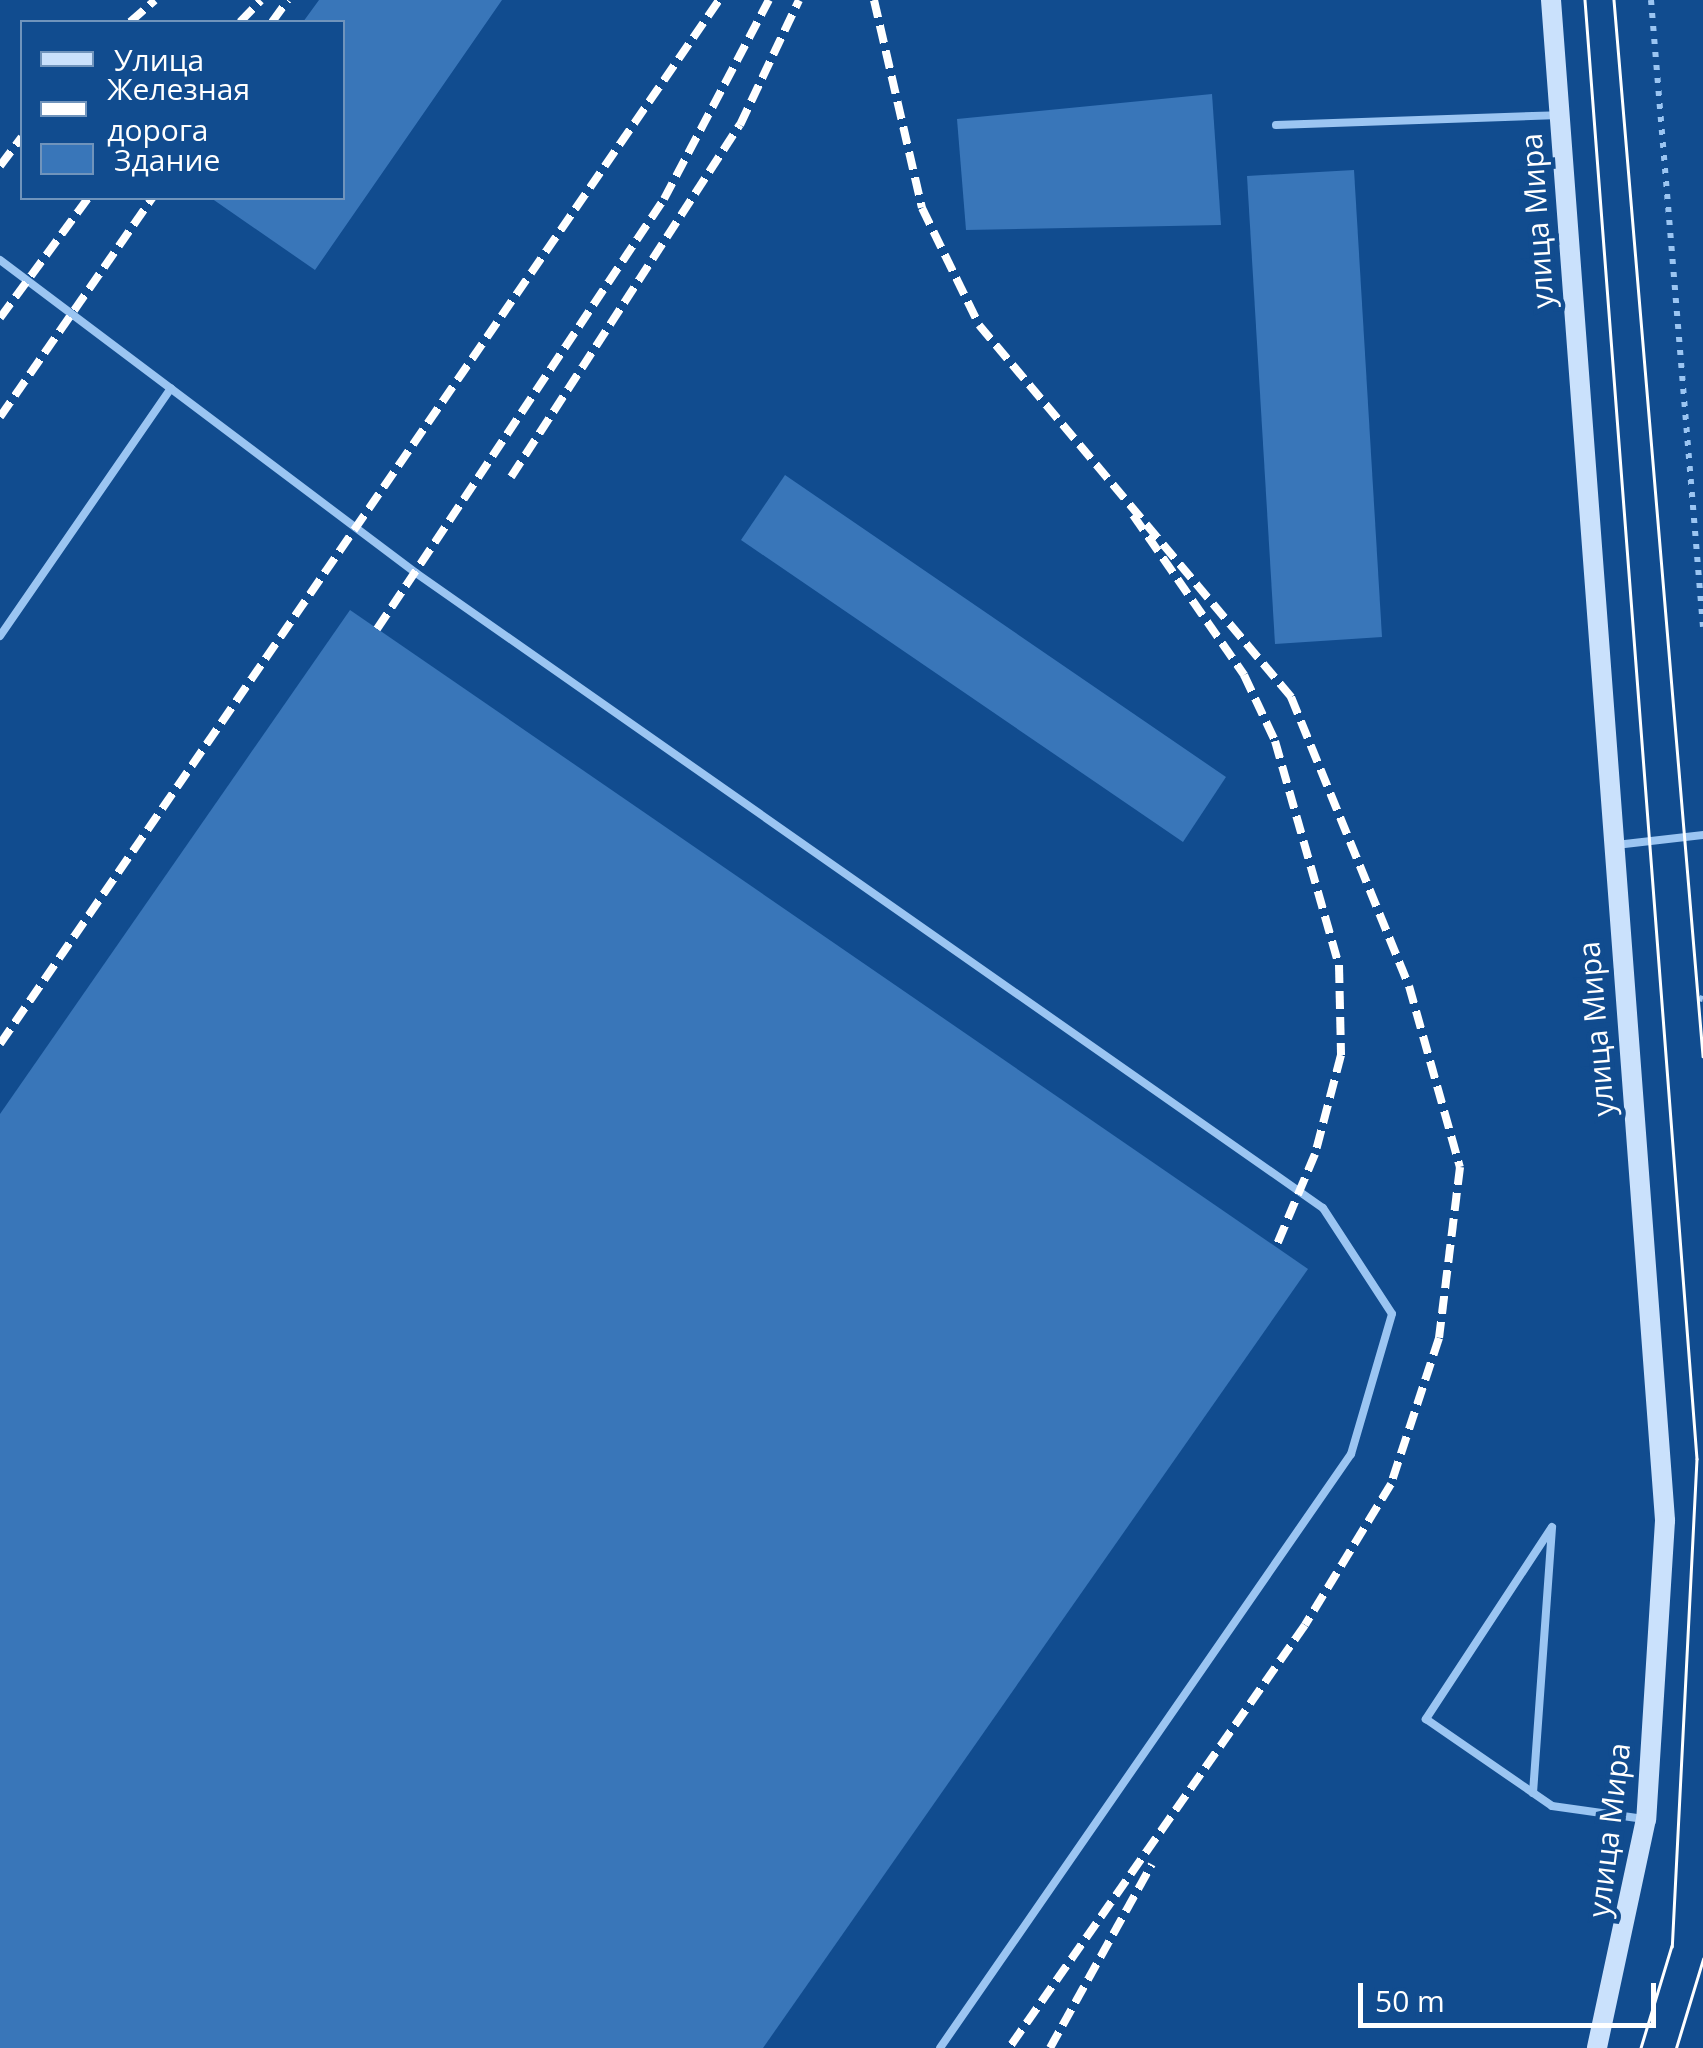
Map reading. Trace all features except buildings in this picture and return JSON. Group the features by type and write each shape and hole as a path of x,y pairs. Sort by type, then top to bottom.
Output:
{"main road":[{"name":"улица Мира","path":"1551,0 1611,846 1665,1520 1646,1819 1598,2048"}],"lane":[{"path":"1276,126 1560,114"},
{"path":"0,260 416,573 1323,1208 1392,1314 1351,1454 940,2048"},
{"path":"0,636 171,388"},
{"path":"1611,846 1703,835"},
{"path":"1533,1793 1552,1526 1426,1718 1533,1793 1552,1806 1646,1819"}],"path":[{"path":"1651,0 1703,627"}],"tram line":[{"path":"1585,0 1697,1459 1672,1946 1641,2048"},
{"path":"1614,0 1703,1056"},
{"path":"1676,2048 1703,1959"}],"railway":[{"path":"132,20 155,0"},
{"path":"242,20 261,0"},
{"path":"273,20 288,0"},
{"path":"0,1044 719,0"},
{"path":"377,629 664,199 769,0"},
{"path":"511,477 740,125 799,0"},
{"path":"874,0 922,208 979,325 1291,697 1409,986 1460,1167 1439,1338 1391,1484 1305,1625 1009,2048"},
{"path":"0,166 20,140"},
{"path":"0,318 87,200"},
{"path":"0,417 151,200"},
{"path":"1133,515 1244,675 1275,741 1339,965 1341,1055 1315,1154 1276,1247"},
{"path":"1050,2048 1152,1864"}]}
